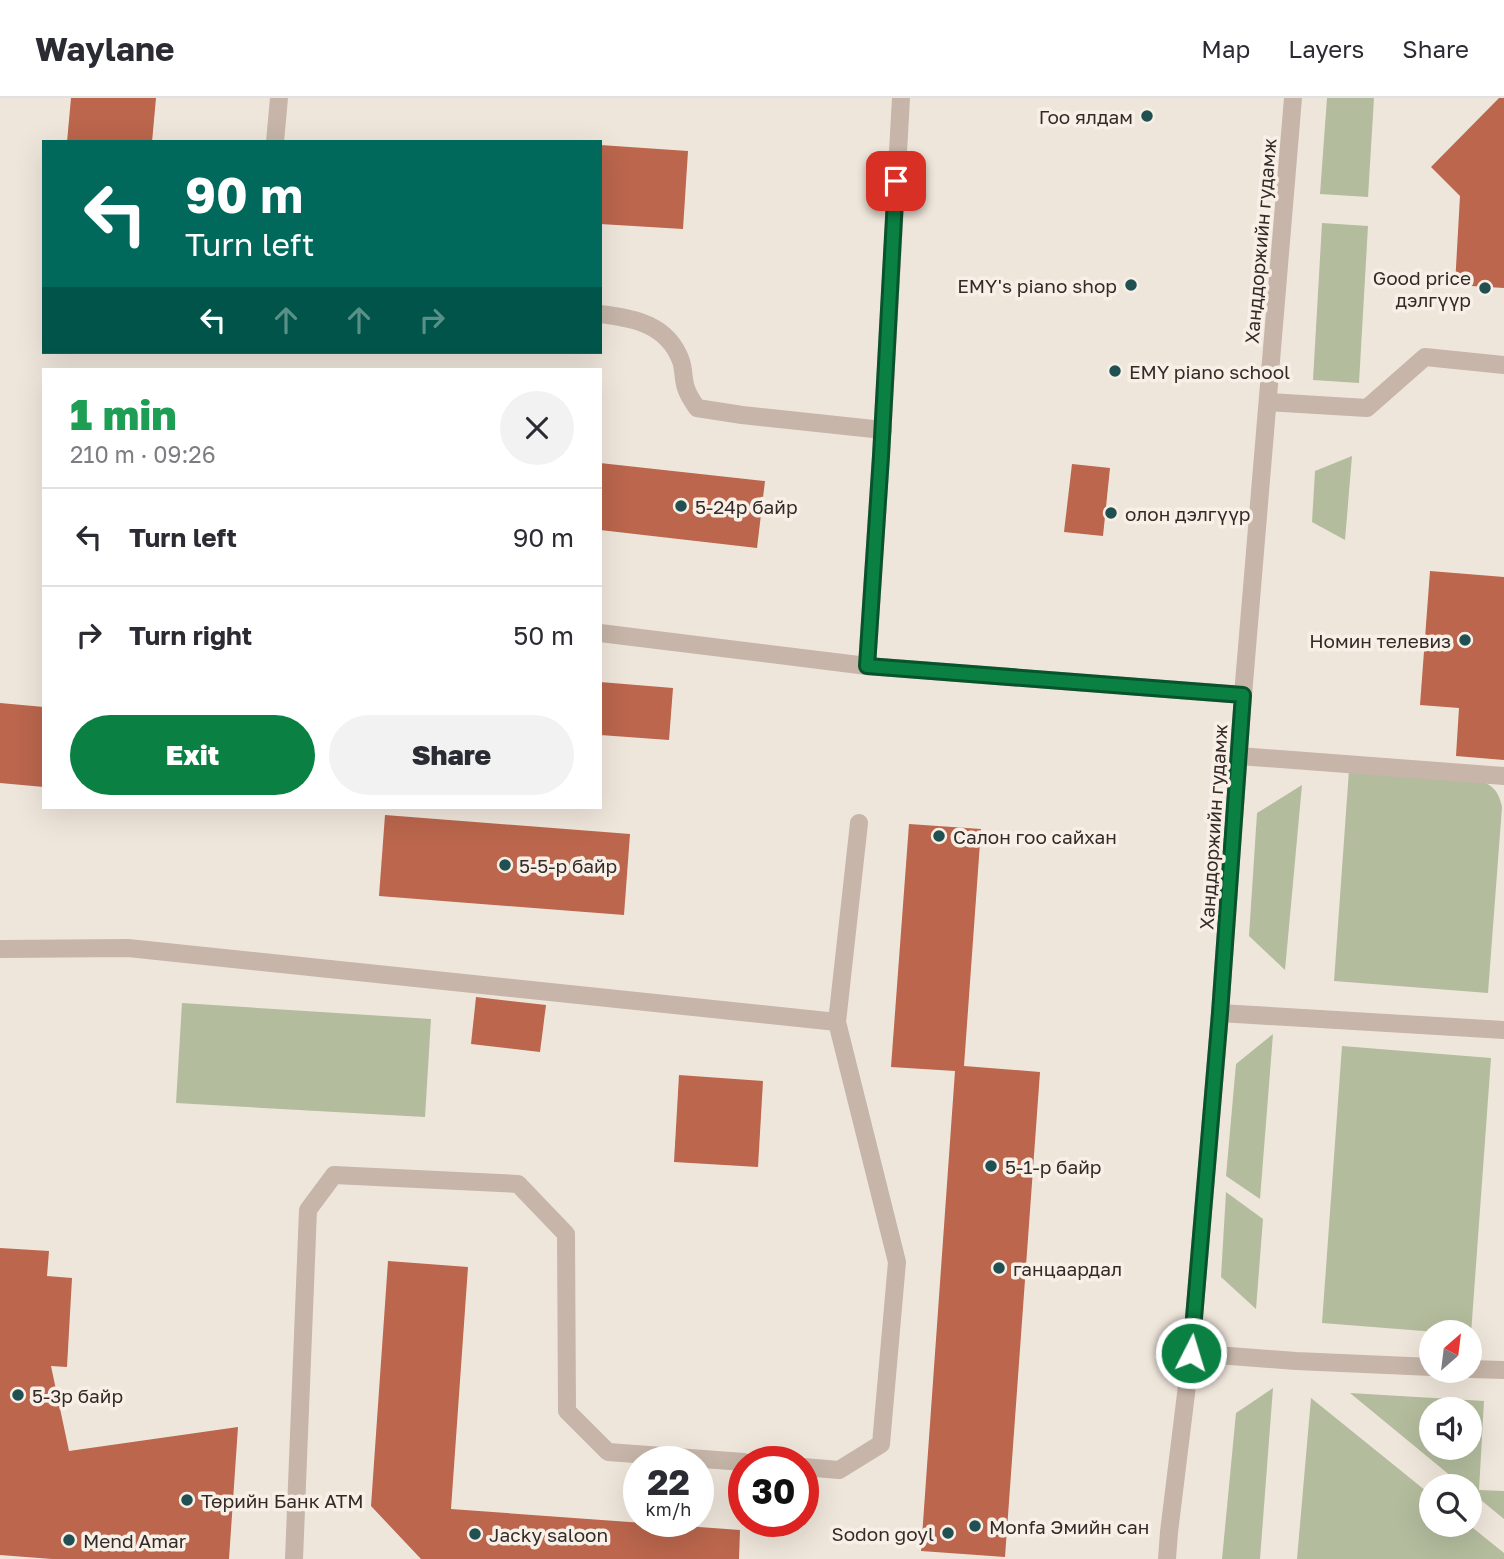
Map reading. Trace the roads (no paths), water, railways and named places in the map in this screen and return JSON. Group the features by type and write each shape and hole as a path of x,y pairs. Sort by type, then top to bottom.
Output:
{"street":[{"path":"275,140 279,98"},
{"path":"867,666 901,98"},
{"name":"Ханддоржийн гудамж","path":"1167,1559 1191,1353 1293,98"},
{"path":"602,314 628,318 652,327 670,339 681,362 686,388 697,408 883,430"},
{"path":"1268,402 1367,408 1424,357 1504,365"},
{"path":"602,634 867,666 1243,695"},
{"path":"1239,756 1504,776"},
{"path":"819,1468 839,1470 881,1444 897,1262 837,1021 859,823"},
{"path":"0,949 128,948 837,1021"},
{"path":"1220,1013 1504,1030"},
{"path":"294,1559 308,1210 334,1175 518,1184 566,1234 567,1411 608,1452 728,1461"},
{"path":"1191,1353 1419,1366"},
{"path":"1482,1369 1504,1370"},
{"path":"1169,1532 1180,1559"}],"place":[{"name":"Гоо ялдам","path":"1147,116"},
{"name":"EMY's piano shop","path":"1131,285"},
{"name":"Good price дэлгүүр","path":"1485,288"},
{"name":"EMY piano school","path":"1115,371"},
{"name":"5-24р байр","path":"681,506"},
{"name":"олон дэлгүүр","path":"1111,513"},
{"name":"Номин телевиз","path":"1465,640"},
{"name":"Салон гоо сайхан","path":"939,836"},
{"name":"5-5-р байр","path":"505,865"},
{"name":"5-1-р байр","path":"991,1166"},
{"name":"ганцаардал","path":"999,1268"},
{"name":"5-3р байр","path":"18,1395"},
{"name":"Төрийн Банк АТМ","path":"187,1500"},
{"name":"Monfa Эмийн сан","path":"975,1526"},
{"name":"Sodon goyl","path":"948,1533"},
{"name":"Jacky saloon","path":"475,1534"},
{"name":"Mend Amar","path":"69,1540"}]}
